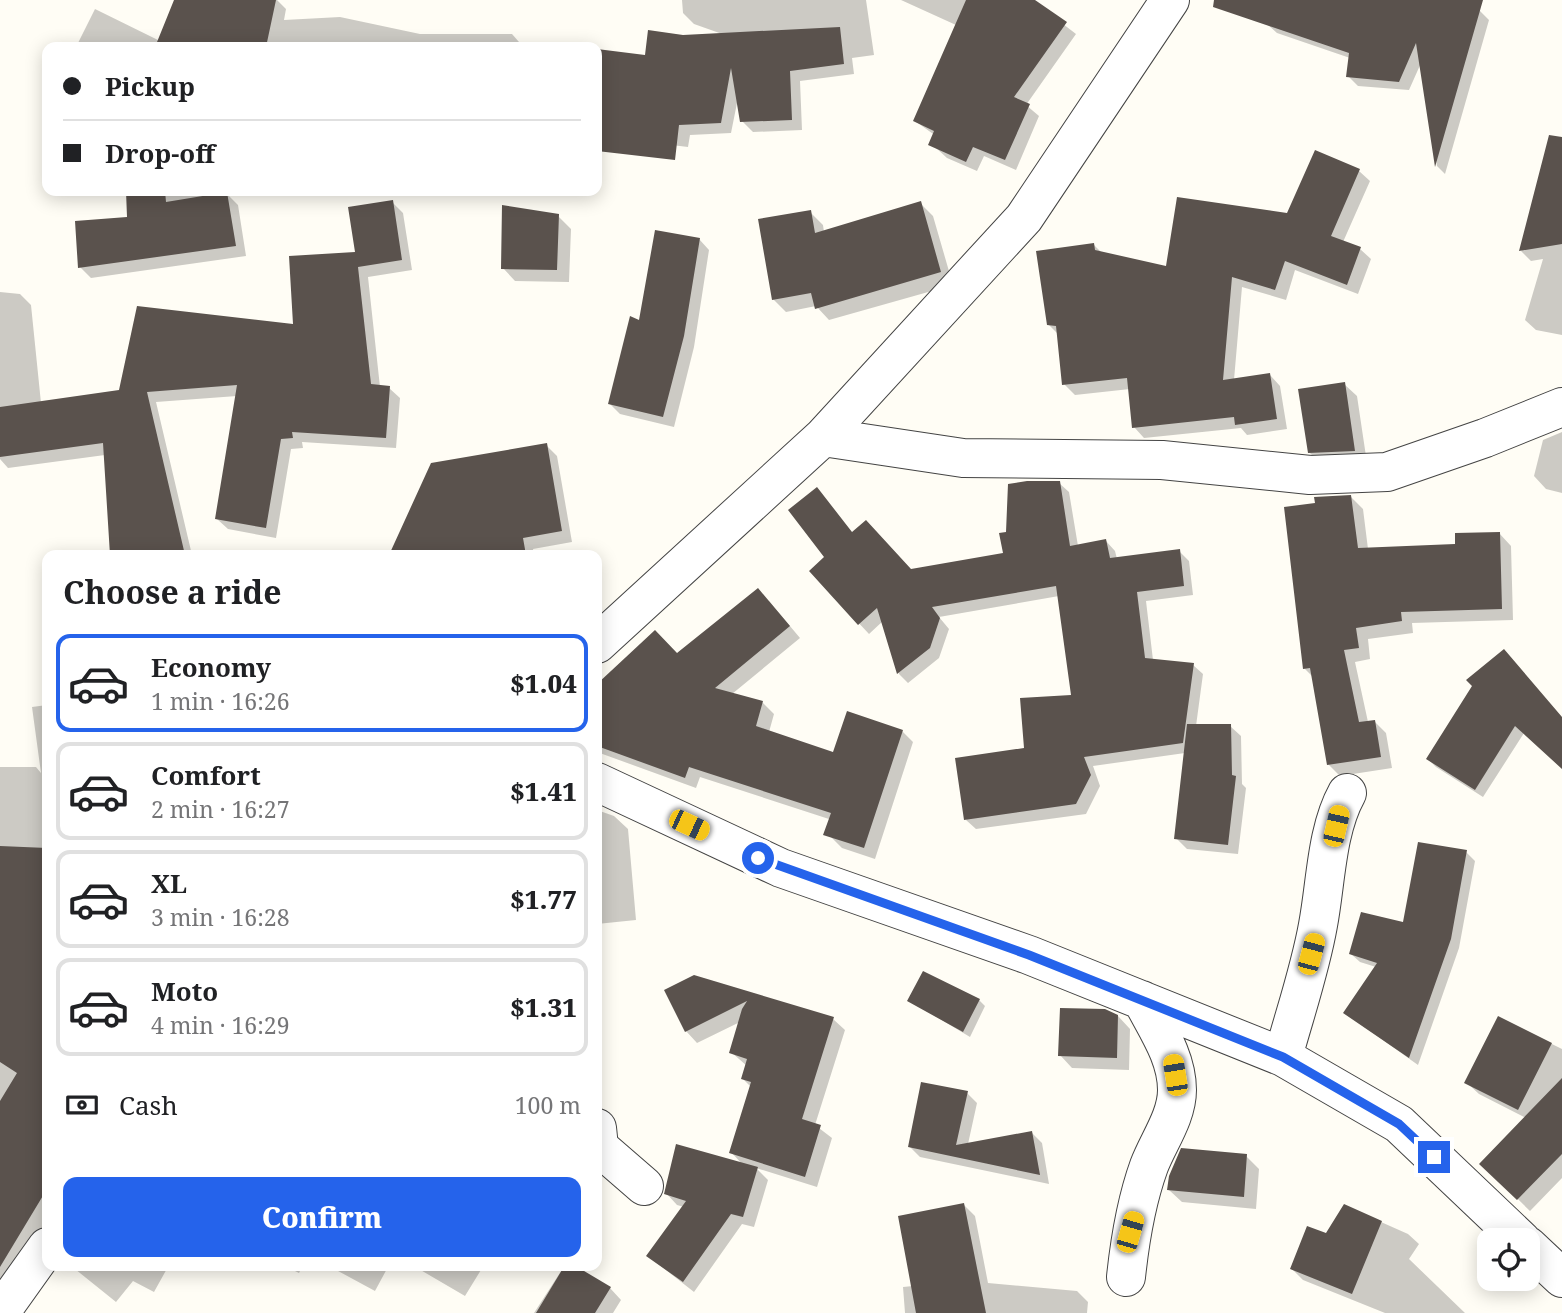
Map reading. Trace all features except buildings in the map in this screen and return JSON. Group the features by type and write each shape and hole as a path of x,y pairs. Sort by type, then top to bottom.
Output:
{"street":[{"path":"602,639 823,437 1024,218 1170,0"},
{"path":"823,437 963,458 1162,460 1310,475 1387,472 1485,438 1562,407"},
{"path":"602,784 781,868 1029,955 1283,1057 1399,1124 1508,1228"},
{"path":"1283,1057 1318,929 1331,850 1347,793"},
{"path":"1126,1277 1130,1232 1149,1165 1168,1125 1178,1092 1172,1058 1142,1000"},
{"path":"602,1150 643,1186"},
{"path":"0,1313 42,1254"},
{"path":"1540,1257 1562,1278"}],"route":[{"path":"758,858 1029,955 1283,1057 1399,1124 1434,1157"}]}
